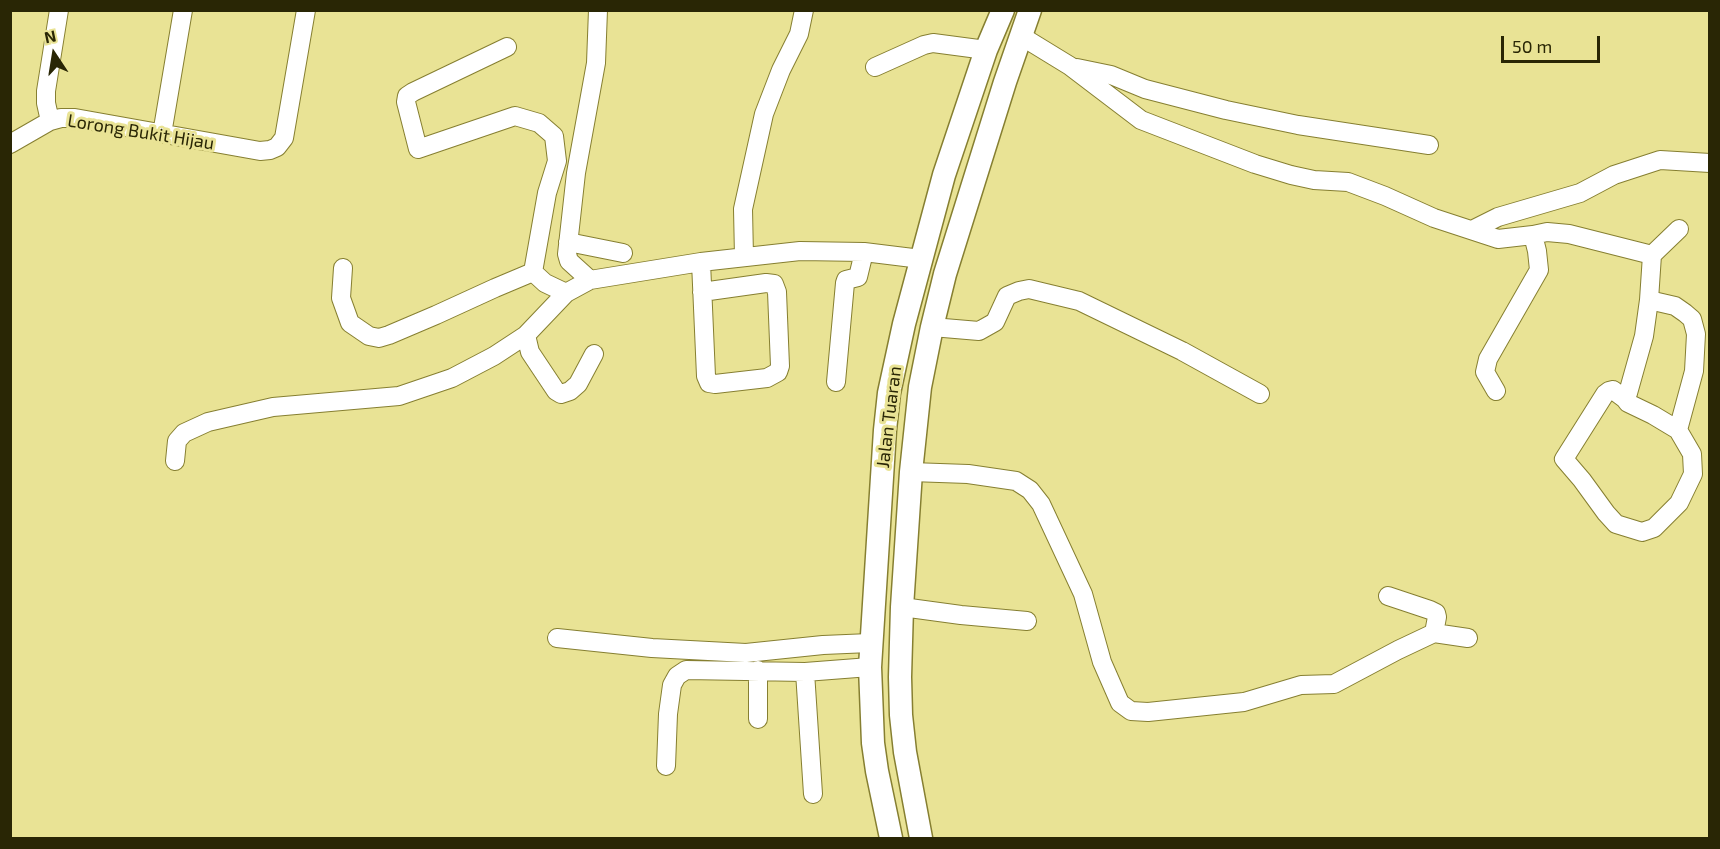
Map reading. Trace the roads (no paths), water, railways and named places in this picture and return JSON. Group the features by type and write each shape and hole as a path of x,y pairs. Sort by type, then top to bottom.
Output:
{"main road":[{"name":"Jalan Tuaran","path":"886,836 873,743 870,643 889,393 904,324 944,175 986,50 1003,10"},
{"name":"Jalan Tuaran","path":"921,838 908,775 901,716 902,607 911,472 920,387 945,274 1030,10"},
{"path":"904,324 915,312 922,299 987,85 993,76 999,75 1006,79"}],"street":[{"path":"50,121 46,91 59,10"},
{"path":"162,134 183,10"},
{"name":"Lorong Bukit Hijau","path":"10,144 50,121 75,118 260,151 277,147 284,138 306,10"},
{"path":"590,280 569,261 567,254 576,172 596,63 598,10"},
{"path":"744,257 743,209 765,114 781,70 799,34 804,10"},
{"path":"1021,36 1070,66 1142,120 1255,164 1314,180 1348,182 1434,218 1498,239 1547,232 1569,234 1652,255"},
{"path":"875,67 933,43 986,50"},
{"path":"507,47 413,92 407,96 406,102 418,149 515,116 539,123 554,136 557,161 547,193 533,272"},
{"path":"1070,66 1111,75 1145,89 1226,110 1298,125 1429,145"},
{"path":"1472,230 1498,217 1580,193 1614,175 1660,160 1710,163"},
{"path":"1625,399 1644,336 1652,255 1679,229"},
{"path":"1496,391 1485,372 1488,359 1539,270 1533,235"},
{"path":"568,242 623,253"},
{"path":"175,461 177,441 184,433 208,422 273,407 399,396 452,378 494,356 526,335 566,293 590,280 701,262 800,250 864,252 921,259"},
{"path":"836,382 845,283 846,280 858,277 864,252"},
{"path":"701,262 702,292 706,376 709,383 767,378 778,372 780,366 777,292 774,284 766,283 702,292"},
{"path":"343,268 341,298 350,323 369,336 379,338 533,272"},
{"path":"533,272 545,283 566,293"},
{"path":"932,327 979,331 995,322 1007,296 1029,290 1079,301 1182,351 1260,394"},
{"path":"1649,300 1675,306 1692,319 1703,335 1678,430"},
{"path":"526,335 530,352 556,391 561,394 570,391 578,384 594,354"},
{"path":"1613,390 1628,403 1678,430 1692,454 1693,474 1679,503 1654,528 1642,532 1616,524 1564,459 1609,391 1613,390"},
{"path":"911,472 969,474 1016,481 1030,490 1041,504 1083,594 1102,662 1120,703 1131,711 1148,712 1244,702 1300,685 1334,684 1434,633 1468,639"},
{"path":"1388,596 1436,614 1434,633"},
{"path":"902,607 1027,621"},
{"path":"557,638 652,648 746,653 870,643"},
{"path":"666,766 668,714 672,685 677,676 686,669 805,672 870,667"},
{"path":"758,670 758,719"},
{"path":"805,672 813,794"}]}
